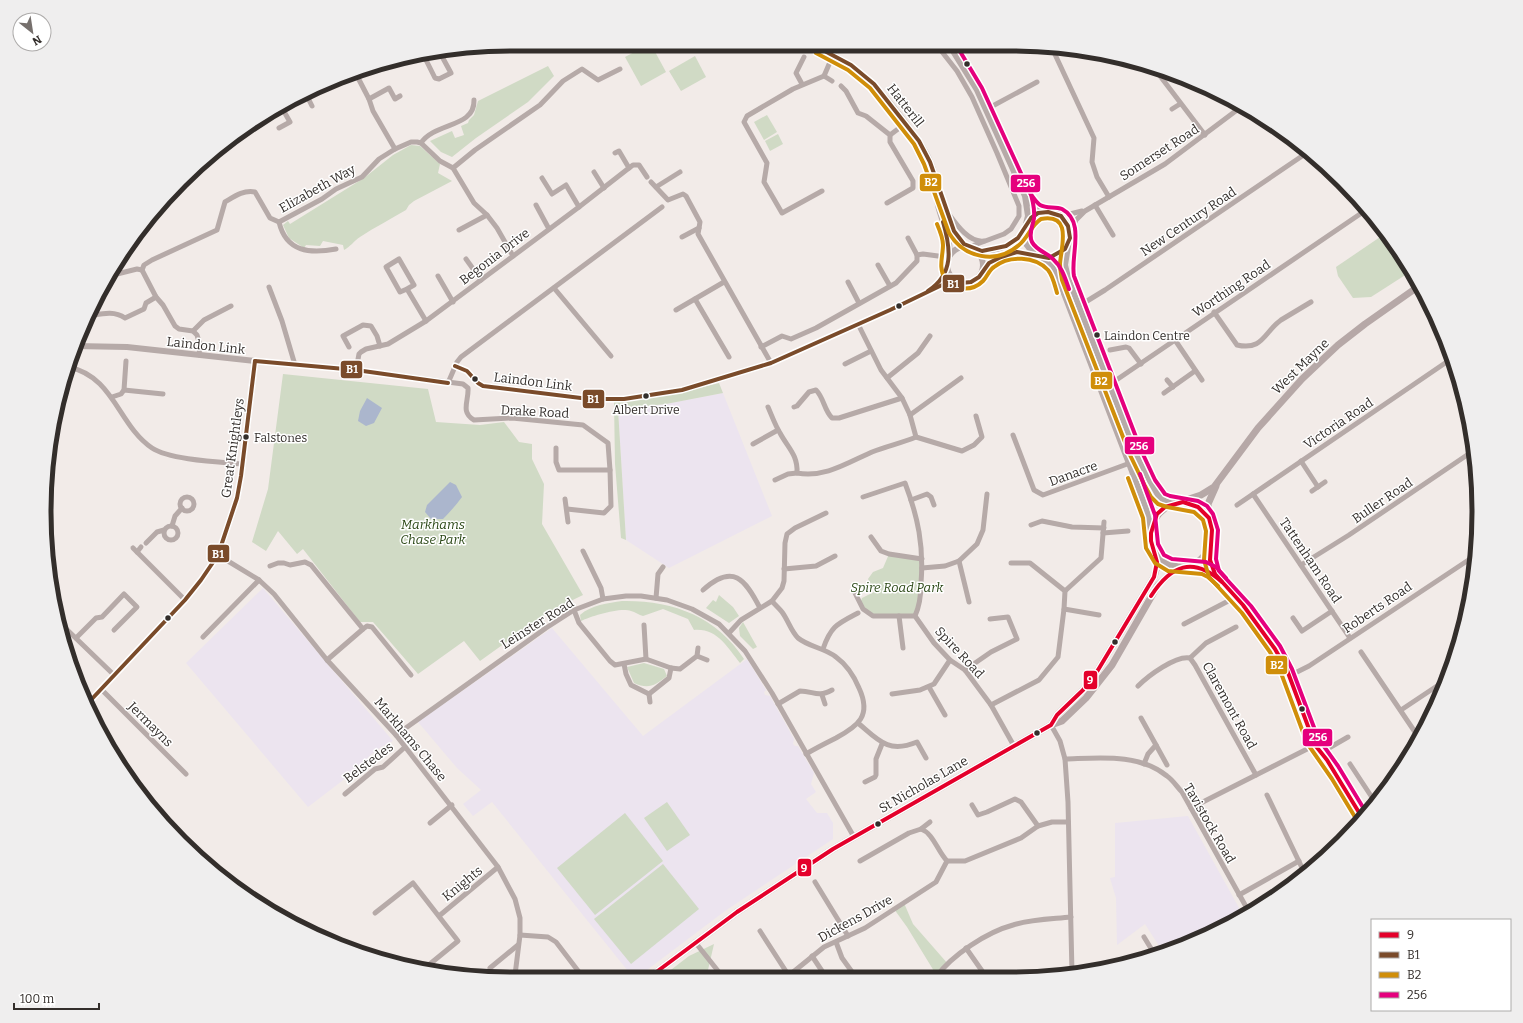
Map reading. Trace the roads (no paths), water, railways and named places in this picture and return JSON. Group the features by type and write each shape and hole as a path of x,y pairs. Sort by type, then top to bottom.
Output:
{"main road":[{"name":"West Mayne","path":"1175,503 1201,495 1214,487 1258,428 1302,379 1356,331 1414,289"},
{"name":"West Mayne","path":"1209,518 1208,504 1218,482"},
{"path":"1183,502 1195,505 1203,510 1209,518 1212,530 1208,549 1202,558 1185,567 1170,565 1164,562 1154,550 1151,541 1151,533 1157,514 1175,503 1183,502"},
{"name":"St Nicholas Lane","path":"1051,725 1057,715 1082,690 1098,670 1154,577 1157,566 1154,550"},
{"name":"St Nicholas Lane","path":"656,972 695,942 786,879 854,837 1051,725 1062,721 1086,698 1112,665 1158,584 1172,572 1185,567"}],"street":[{"name":"Hatterill","path":"825,51 851,65 874,84 906,123 927,155 956,236 972,248"},
{"path":"941,51 961,78 972,97 1018,201 1019,216 1014,226 1008,232 972,248"},
{"path":"953,51 977,90 1025,196 1028,211 1027,223"},
{"path":"1054,53 1094,138 1092,162 1097,177 1109,197"},
{"path":"822,191 782,213 764,182 766,163 744,122 747,116 802,84 824,76 833,55"},
{"path":"426,59 435,78 439,79 451,73 442,57"},
{"path":"802,84 796,73 804,57"},
{"path":"453,168 475,150 540,105 563,81 582,70 598,80 620,69"},
{"path":"1159,75 1205,135"},
{"path":"824,76 832,81"},
{"path":"358,77 369,99 373,111 395,149"},
{"path":"986,109 1037,82"},
{"path":"841,86 846,91 858,112 866,116 890,135"},
{"path":"369,99 389,88 395,99 400,96"},
{"path":"308,98 312,106"},
{"path":"474,100 474,108 470,116 434,131 425,137 422,143 440,161 453,168 474,203 487,215 497,228 513,256"},
{"path":"1172,109 1180,104"},
{"name":"Somerset Road","path":"1054,213 1070,214 1085,210 1095,205 1165,164 1237,110"},
{"path":"279,128 290,122 284,111"},
{"path":"890,135 906,123"},
{"path":"887,203 913,188 913,181 890,142 890,135"},
{"name":"Elizabeth Way","path":"142,270 144,265 152,260 217,230 225,202 248,190 255,192 270,218 279,222 322,199 336,189 362,177 379,159 395,149 411,142 422,143"},
{"path":"615,153 619,150 629,168 633,165 638,165 647,177"},
{"name":"New Century Road","path":"1079,306 1105,290 1303,155"},
{"name":"Begonia Drive","path":"356,370 359,354 361,352 366,349 388,344 426,321 629,168"},
{"path":"594,172 604,188"},
{"path":"656,186 680,172"},
{"path":"542,178 552,194 566,185 579,207"},
{"name":"Hatterill","path":"935,180 938,205 949,239 948,260"},
{"path":"651,182 668,200 680,194 686,196 700,222 698,234 771,363"},
{"path":"1025,196 1036,209 1043,212 1054,213 1065,220 1068,226 1070,234 1066,269 1109,385 1135,452 1150,483 1160,498 1175,503"},
{"path":"536,205 549,229"},
{"path":"1095,205 1113,235"},
{"path":"448,383 455,366 461,358 662,207"},
{"path":"947,210 970,237 979,242 989,240"},
{"name":"Somerset Road","path":"1070,234 1072,225 1085,210"},
{"path":"935,288 942,280 948,260 956,250 960,248 972,248 988,251 1004,247 1015,241 1027,223 1035,215 1043,212"},
{"name":"Worthing Road","path":"1109,385 1214,312 1362,213"},
{"path":"459,230 487,215"},
{"path":"279,222 281,232 287,240 303,251 319,252 336,249"},
{"path":"682,237 699,228"},
{"path":"1024,229 1028,249 1050,264 1055,270 1130,463 1146,508 1151,533"},
{"path":"761,347 782,336 791,339 816,328 896,283 903,274 915,264 916,261 917,255 908,238"},
{"path":"948,260 947,268 951,276 962,283 967,283 975,280 989,263 1006,255 1017,252 1044,258 1054,257 1060,253 1068,243"},
{"path":"972,248 981,256 983,261 982,273"},
{"path":"917,255 923,254 938,256"},
{"path":"399,259 414,285 407,289 400,292 386,267 399,259"},
{"path":"466,259 480,280"},
{"path":"878,265 890,286"},
{"path":"117,275 142,270 156,297 163,305 175,326 179,329 193,331 199,340 199,355"},
{"path":"438,276 453,302"},
{"path":"676,310 724,282"},
{"path":"848,282 859,303"},
{"name":"Laindon Link","path":"455,366 467,371 478,383 483,386 589,399 624,399 682,390 771,363 895,308 935,288 949,283 962,283"},
{"path":"269,286 282,321 295,365"},
{"path":"554,288 611,356"},
{"path":"407,289 426,321"},
{"path":"95,314 118,313 125,318 144,309 146,303 156,297"},
{"path":"695,299 729,358"},
{"path":"1214,312 1237,345 1245,347 1258,344 1280,320 1311,302"},
{"path":"193,331 198,324 204,320 231,306"},
{"path":"349,347 343,336 362,324 371,326 377,336 380,346"},
{"path":"858,324 880,370 902,398 910,416 916,437"},
{"path":"887,378 918,353 930,336"},
{"path":"1175,340 1202,380"},
{"path":"1114,343 1117,348"},
{"name":"Laindon Link","path":"82,346 127,347 254,361 356,370 448,383"},
{"path":"1110,350 1126,347 1129,348 1141,364"},
{"path":"845,364 871,351"},
{"path":"112,397 121,394 124,390 126,361"},
{"name":"Great Knightleys","path":"91,700 185,600 218,555 237,498 243,464 254,361"},
{"name":"Victoria Road","path":"1236,504 1253,494 1447,361"},
{"path":"74,368 94,378 112,397 138,435 157,450 175,456 243,464"},
{"path":"1164,393 1195,371"},
{"path":"910,416 961,378"},
{"path":"1168,380 1173,387"},
{"name":"Drake Road","path":"448,383 466,386 468,392 466,411 469,417 474,420 512,418 583,425 608,443 610,506 604,513 567,509"},
{"path":"124,390 163,394"},
{"path":"794,407 797,406 809,392 816,390 820,394 828,414 832,418 839,418 902,398"},
{"path":"768,407 778,430 793,454 797,464 796,473"},
{"path":"775,480 788,474 819,474 916,437 962,451 974,445 982,438 976,416"},
{"path":"753,444 778,430"},
{"name":"Danacre","path":"1013,435 1034,490 1043,495 1130,463"},
{"path":"556,448 556,462 559,470 610,470"},
{"name":"Buller Road","path":"1301,565 1349,535 1468,454"},
{"path":"1301,460 1318,487"},
{"path":"1312,490 1326,482"},
{"path":"854,591 860,605 866,612 873,616 915,616 919,608 922,568 920,535 905,483 863,496"},
{"path":"911,500 927,494 932,497 934,504"},
{"path":"922,568 944,566 959,561 977,544 983,530 987,494"},
{"name":"Tattenham Road","path":"1253,494 1350,638"},
{"path":"565,499 568,522"},
{"path":"172,526 175,516 182,508"},
{"path":"729,634 741,620 772,601 782,588 784,581 785,543 787,534 795,528 826,513"},
{"path":"1031,524 1042,521 1072,527 1104,528 1128,532"},
{"path":"146,543 157,532 172,526"},
{"path":"164,530 163,535 166,539 173,540 177,537 178,532 176,528 172,526"},
{"path":"991,705 1039,680 1058,657 1065,591 1101,558 1104,528"},
{"path":"871,537 881,551 885,553 922,559"},
{"path":"1210,543 1210,560 1215,574"},
{"path":"142,547 135,550 185,600"},
{"path":"583,551 601,588 603,599"},
{"name":"Markhams Chase","path":"218,555 259,580 274,594 327,660 396,735 452,805 498,867 516,904 520,918 520,934 515,972"},
{"path":"784,569 816,566 835,556"},
{"name":"Roberts Road","path":"1289,676 1309,666 1469,559"},
{"path":"959,561 969,602"},
{"path":"270,566 278,562 290,565 305,562 310,565 363,629"},
{"path":"1011,563 1030,563 1065,591"},
{"path":"656,598 658,574 663,567"},
{"path":"1185,567 1204,568 1215,574 1236,597 1275,649 1289,676 1315,745 1322,752 1359,813"},
{"path":"703,590 711,583 722,578 737,578 742,580 748,587 760,608"},
{"path":"203,637 259,580"},
{"path":"76,638 96,618 102,617 124,594 137,607 114,630"},
{"name":"Leinster Road","path":"396,735 539,632 574,610 603,599 626,596 667,600 692,609 719,624 738,643 755,665 854,837"},
{"path":"1184,624 1236,597"},
{"path":"772,601 782,612 794,634 806,643 831,653 842,662 856,681 864,699 864,706 858,723 848,731 806,754"},
{"path":"1064,609 1099,615"},
{"path":"574,610 579,623 615,665 646,659 671,668 680,669 697,656 698,648"},
{"path":"1293,618 1302,631 1332,611"},
{"path":"823,649 828,634 838,624 858,613"},
{"path":"899,616 902,648"},
{"name":"Spire Road","path":"915,616 934,643 950,660 965,670 991,705 1014,746"},
{"path":"965,670 991,652 1017,639 1008,617 990,620"},
{"path":"644,625 646,659"},
{"path":"327,660 367,626 372,627 411,675"},
{"path":"1190,658 1206,643 1236,627"},
{"path":"67,629 114,675"},
{"path":"1362,652 1416,732"},
{"path":"697,656 707,660"},
{"name":"Claremont Road","path":"1138,686 1173,662 1185,657 1190,658 1256,775"},
{"path":"892,694 920,690 929,687 934,684 950,660"},
{"path":"624,664 631,685 649,694"},
{"path":"649,694 669,678 671,668"},
{"path":"1401,710 1438,685"},
{"path":"929,687 945,716"},
{"name":"Jermayns","path":"101,689 186,774"},
{"path":"778,704 800,691 822,695 832,690"},
{"path":"649,694 650,702"},
{"path":"822,695 824,704"},
{"path":"1141,718 1167,765"},
{"path":"858,723 882,744 898,746 917,742 926,758"},
{"path":"1051,725 1060,741 1066,759 1072,968"},
{"path":"1322,752 1348,737"},
{"path":"865,782 875,777 876,759 882,744"},
{"path":"1144,764 1148,754 1156,745"},
{"path":"1192,808 1315,745"},
{"name":"Belstedes","path":"345,794 375,769 383,767 405,748"},
{"name":"Tavistock Road","path":"1066,759 1118,758 1144,764 1167,776 1182,792 1192,808 1246,907"},
{"path":"1350,764 1372,798"},
{"path":"1267,795 1302,869"},
{"path":"972,805 978,815 1015,799 1021,802 1038,826"},
{"path":"430,823 452,805"},
{"path":"860,861 910,833 921,829 930,822"},
{"path":"921,829 926,830 942,856 947,861 965,861 1021,838 1038,826 1052,822 1068,822"},
{"name":"Dickens Drive","path":"793,972 824,947 874,922 936,882 947,861"},
{"path":"1239,895 1298,861"},
{"name":"Knights","path":"439,916 498,867"},
{"path":"815,882 848,936"},
{"name":"Knights","path":"375,913 413,883 458,941 430,964"},
{"path":"941,972 966,948 1013,925 1032,921 1071,918"},
{"path":"760,932 785,972"},
{"path":"520,934 548,937 556,942 579,972"},
{"path":"1144,937 1152,950"},
{"path":"695,942 719,972"},
{"path":"836,942 842,958 852,972"},
{"path":"490,968 518,945"},
{"path":"966,948 983,972"},
{"path":"812,956 823,972"}],"water":[{"path":"367,398 382,408 374,423 366,426 358,421 360,411"},
{"path":"450,482 456,485 462,497 443,519 431,519 425,512 427,505"}],"place":[{"name":"Laindon Centre","path":"1097,335"},
{"name":"Albert Drive","path":"646,396"},
{"name":"Falstones","path":"246,437"}],"park label":[{"name":"Markhams Chase Park","path":"433,532"},
{"name":"Spire Road Park","path":"897,587"}]}
